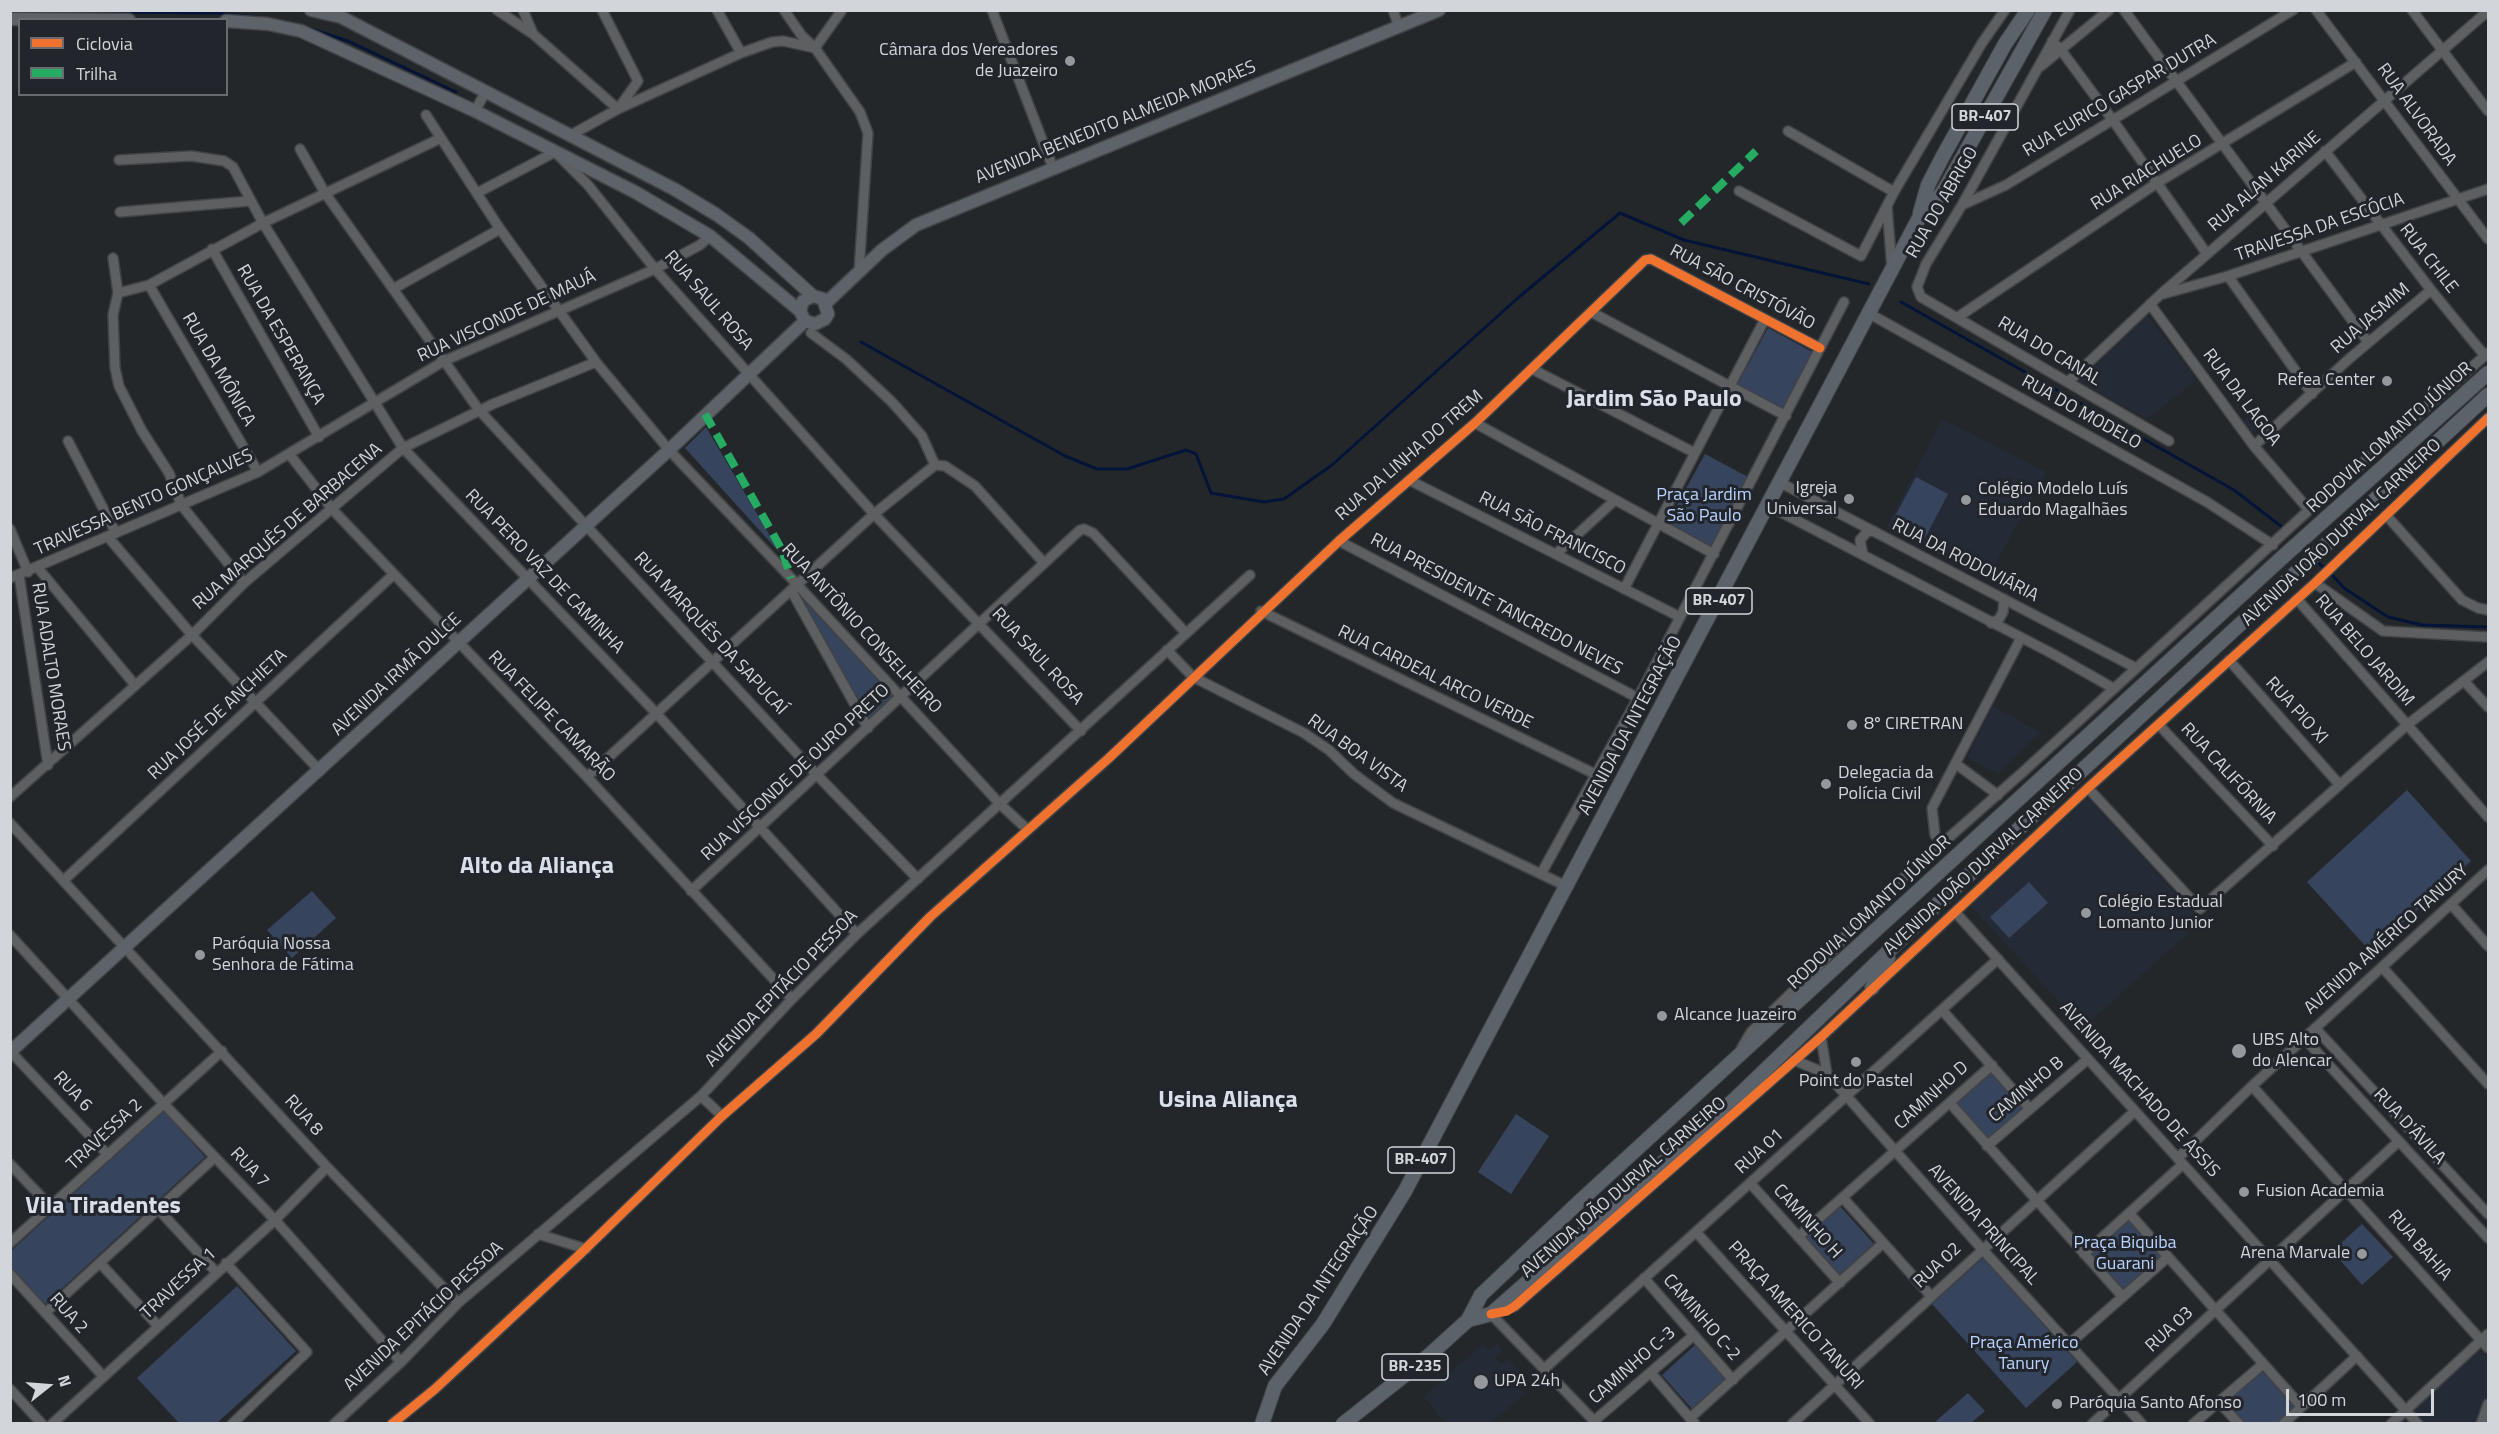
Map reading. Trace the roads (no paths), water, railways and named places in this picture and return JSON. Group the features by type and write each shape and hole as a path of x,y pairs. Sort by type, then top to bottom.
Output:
{"highway":[{"name":"BR-407","path":"1918,218 1928,185 1943,156 2006,44 2028,10"},
{"name":"AVENIDA DA INTEGRAÇÃO","path":"1262,1424 1275,1386 1323,1324 1393,1214 1568,887 1613,794 1730,580 1779,482 1892,273 1918,218 1943,192 2045,10"},
{"name":"RODOVIA LOMANTO JÚNIOR","path":"1343,1424 1357,1416 1468,1320 1480,1295 1735,1058 1845,960 2285,555 2488,373"},
{"name":"RODOVIA LOMANTO JÚNIOR","path":"1468,1320 1491,1314 1735,1099 1894,945 2488,395"},
{"path":"1872,988 1894,945"}],"main road":[{"path":"311,10 341,17 674,189 717,214 749,238 813,296"},
{"name":"AVENIDA BENEDITO ALMEIDA MORAES","path":"826,303 882,250 916,225 1439,10"},
{"name":"RUA SAUL ROSA","path":"228,21 268,24 301,31 475,111 555,152"},
{"path":"555,152 635,192 710,236 803,316 815,324 825,319 828,309 826,303 818,296 803,301 803,316"},
{"name":"AVENIDA IRMÃ DULCE","path":"11,1052 128,948 669,450 748,374 803,316"}],"street":[{"path":"497,10 533,34 618,109"},
{"path":"523,10 533,34"},
{"path":"602,10 638,81 618,109"},
{"path":"717,10 741,53"},
{"path":"784,10 802,36 815,48 860,112 868,133 859,272"},
{"path":"815,48 842,10"},
{"path":"992,10 1053,168"},
{"path":"1393,10 1399,27"},
{"path":"1739,191 1861,256 1894,192 2005,10"},
{"name":"RUA DO ABRIGO","path":"1917,287 1926,264 1962,205 2070,10"},
{"path":"2037,70 2109,10"},
{"path":"2124,10 2368,342"},
{"name":"RUA EURICO GASPAR DUTRA","path":"1962,205 2006,185 2293,10"},
{"name":"RUA ALVORADA","path":"2316,10 2488,239"},
{"path":"2412,10 2444,49 2488,111"},
{"name":"RUA ALAN KARINE","path":"2068,382 2160,294 2488,10"},
{"path":"569,136 618,109 741,53 772,42 783,41 815,48"},
{"path":"2052,41 2112,119 2207,254"},
{"name":"RUA RIACHUELO","path":"1958,317 2157,183 2356,62"},
{"path":"475,111 486,91"},
{"name":"RUA ANTÔNIO CONSELHEIRO","path":"426,115 439,139 500,229 560,309 596,363 669,450 794,587 902,697 1001,805 1028,830"},
{"path":"1788,131 1894,192"},
{"path":"117,292 149,285 263,223 439,139"},
{"name":"RUA MARQUÊS DA SAPUCAÍ","path":"300,149 325,193 479,410 816,774 918,879"},
{"name":"RUA CHILE","path":"2325,151 2431,290 2487,354"},
{"path":"477,193 555,152"},
{"name":"RUA SAUL ROSA","path":"555,152 588,185 655,269 874,514 1081,731"},
{"name":"RUA PERO VAZ DE CAMINHA","path":"119,160 159,156 224,160 237,172 263,223 403,448 656,713 857,934"},
{"name":"TRAVESSA DA ESCÓCIA","path":"2160,294 2228,276 2488,189"},
{"path":"120,212 250,201"},
{"path":"1887,206 1892,273"},
{"path":"393,289 500,229"},
{"name":"RUA VISCONDE DE MAUÁ","path":"290,455 444,360 655,269 700,245 710,236"},
{"name":"RUA DA ESPERANÇA","path":"212,249 319,437"},
{"path":"113,258 117,292 113,315 115,368 119,386 142,431 169,473 182,506 244,583"},
{"name":"RUA DA LINHA DO TREM","path":"392,1424 435,1389 586,1249 722,1116 816,1034 930,917 1028,830 1261,611 1475,423 1593,313 1647,259"},
{"name":"RUA SÃO CRISTÓVÃO","path":"1647,259 1820,348"},
{"path":"2228,276 2312,394"},
{"name":"RUA DA MÔNICA","path":"149,285 258,472"},
{"name":"RUA DO CANAL","path":"1917,287 1921,297 2169,441"},
{"name":"RUA JASMIM","path":"2254,446 2368,342 2431,290"},
{"path":"1540,874 1638,698 1844,302"},
{"name":"RUA DA LAGOA","path":"2150,304 2254,446 2309,510"},
{"path":"1593,313 1786,416"},
{"name":"RUA DO MODELO","path":"1870,314 2207,502 2273,545"},
{"path":"1624,589 1765,319"},
{"path":"811,333 846,359 892,402 922,436 935,465"},
{"path":"1735,1058 1752,1032 1819,966 1874,904 1998,795 2309,510 2487,354"},
{"name":"RUA MARQUÊS DE BARBACENA","path":"10,797 192,634 244,583 333,510 403,448 479,410 596,363"},
{"path":"1532,369 1695,453"},
{"name":"AVENIDA JOÃO DURVAL CARNEIRO","path":"1491,1314 1507,1311 1515,1306 1821,1037 2088,788 2315,583 2488,418"},
{"path":"1475,423 1714,554"},
{"path":"68,441 112,535 192,634 320,771"},
{"name":"TRAVESSA BENTO GONÇALVES","path":"19,575 182,506 290,455"},
{"name":"RUA FELIPE CAMARÃO","path":"290,455 333,510 792,999"},
{"path":"586,777 874,514 935,465 945,466 975,486 1044,563"},
{"name":"RUA SÃO FRANCISCO","path":"1409,480 1680,617"},
{"name":"RUA DA RODOVIÁRIA","path":"1779,482 2136,668"},
{"path":"1556,554 1615,500"},
{"path":"1767,505 2113,688"},
{"path":"2386,515 2462,600 2488,610"},
{"name":"RUA ADALTO MORAES","path":"10,529 48,765"},
{"name":"RUA VISCONDE DE OURO PRETO","path":"691,891 762,828 816,774 902,697 1080,530 1084,529 1093,533 1185,632"},
{"path":"1864,556 1860,540 1868,532 1874,531"},
{"name":"RUA PRESIDENTE TANCREDO NEVES","path":"1339,541 1638,698"},
{"path":"38,568 135,685"},
{"name":"RUA JOSÉ DE ANCHIETA","path":"64,880 394,574"},
{"name":"AVENIDA EPITÁCIO PESSOA","path":"334,1424 401,1362 458,1302 701,1096 857,934 1001,805 1250,574"},
{"path":"2315,583 2383,631 2488,637"},
{"name":"RUA ANTÔNIO CONSELHEIRO","path":"794,587 868,728"},
{"path":"1991,623 2003,612 2004,599"},
{"name":"RUA BELO JARDIM","path":"2297,599 2488,817"},
{"name":"RUA CARDEAL ARCO VERDE","path":"1261,611 1595,774"},
{"path":"1943,844 1935,835 1932,808 2021,638"},
{"name":"RUA BOA VISTA","path":"1167,650 1193,677 1304,733 1329,750 1354,774 1393,803 1568,887"},
{"name":"RUA PIO XI","path":"2229,660 2339,784"},
{"path":"2088,788 2200,909 2406,725 2488,662"},
{"path":"2464,681 2488,707"},
{"name":"RUA CALIFÓRNIA","path":"2159,725 2273,846"},
{"path":"1956,764 1998,795"},
{"name":"RUA 8","path":"10,823 128,948 327,1167 458,1302"},
{"name":"AVENIDA AMÉRICO TANURY","path":"2084,1254 2129,1213 2252,1086 2488,870"},
{"path":"2451,904 2488,946"},
{"name":"AVENIDA MACHADO DE ASSIS","path":"1956,913 2418,1424"},
{"name":"RUA 7","path":"10,935 163,1103 275,1220 401,1362"},
{"name":"RUA 01","path":"1544,1369 1998,959"},
{"path":"2382,967 2488,1084"},
{"path":"1942,1010 2030,1109"},
{"name":"RUA D'ÁVILA","path":"2315,1028 2488,1214"},
{"path":"1821,1037 1827,1074"},
{"name":"RUA D'ÁVILA","path":"2304,1038 2488,1238"},
{"name":"TRAVESSA 2","path":"10,1243 222,1051"},
{"name":"RUA 6","path":"11,1052 108,1155"},
{"name":"CAMINHO B","path":"1987,1146 2088,1059"},
{"path":"1794,1060 1827,1074"},
{"name":"CAMINHO D","path":"1798,1237 1992,1065"},
{"name":"AVENIDA PRINCIPAL","path":"1827,1074 1982,1249 2142,1424"},
{"name":"RUA BAHIA","path":"2252,1086 2347,1188 2488,1348"},
{"path":"701,1096 722,1116"},
{"path":"1950,1103 2123,1297"},
{"name":"RUA 02","path":"1792,1424 2135,1111"},
{"path":"2384,1124 2394,1113"},
{"name":"RUA 03","path":"2092,1424 2399,1141"},
{"path":"45,1313 215,1157"},
{"path":"10,1164 50,1206"},
{"name":"TRAVESSA 1","path":"52,1424 102,1375 275,1220 327,1167"},
{"name":"CAMINHO H","path":"1750,1183 1840,1283"},
{"path":"1843,1197 1931,1296"},
{"path":"158,1209 216,1272"},
{"path":"2129,1213 2301,1406"},
{"name":"PRAÇA AMERICO TANURI","path":"1696,1232 1869,1424"},
{"path":"538,1234 586,1249"},
{"path":"1650,1373 1692,1421 1733,1380 1883,1243"},
{"path":"2070,1344 2168,1257"},
{"path":"100,1263 158,1326"},
{"path":"226,1263 307,1352 232,1424"},
{"name":"RUA 2","path":"10,1274 102,1375"},
{"name":"CAMINHO C-2","path":"1644,1278 1733,1380"},
{"path":"1491,1314 1596,1422"},
{"path":"2391,1424 2488,1334"},
{"name":"CAMINHO C-3","path":"1596,1422 1694,1335"},
{"path":"2283,1424 2357,1356"},
{"path":"2193,1424 2263,1364"},
{"path":"10,1389 42,1424"},
{"path":"2219,1402 2239,1424"},
{"path":"2481,1424 2488,1404"}],"waterway":[{"path":"10,11 217,13 257,17"},
{"path":"302,26 348,41 456,92"},
{"path":"861,342 1065,456 1097,469 1127,469 1186,450 1196,454 1211,493 1264,502 1284,499 1332,465 1519,297 1620,213 1684,240 1869,284"},
{"path":"1901,302 2234,490 2282,527"},
{"path":"2301,545 2311,555"},
{"path":"2316,560 2323,567"},
{"path":"2333,576 2344,588 2388,617 2422,625 2488,627"}],"place":[{"name":"Câmara dos Vereadores de Juazeiro","path":"1070,61"},
{"name":"Refea Center","path":"2387,381"},
{"name":"Igreja Universal","path":"1849,499"},
{"name":"Colégio Modelo Luís Eduardo Magalhães","path":"1966,500"},
{"name":"8º CIRETRAN","path":"1852,725"},
{"name":"Delegacia da Polícia Civil","path":"1826,784"},
{"name":"Colégio Estadual Lomanto Junior","path":"2086,913"},
{"name":"Paróquia Nossa Senhora de Fátima","path":"200,955"},
{"name":"Alcance Juazeiro","path":"1662,1016"},
{"name":"UBS Alto do Alencar","path":"2239,1051"},
{"name":"Point do Pastel","path":"1856,1062"},
{"name":"Fusion Academia","path":"2244,1192"},
{"name":"Arena Marvale","path":"2362,1254"},
{"name":"UPA 24h","path":"1481,1382"},
{"name":"Paróquia Santo Afonso","path":"2057,1404"}],"district":[{"name":"Jardim São Paulo","path":"1654,400"},
{"name":"Alto da Aliança","path":"537,867"},
{"name":"Usina Aliança","path":"1228,1101"},
{"name":"Vila Tiradentes","path":"103,1207"}],"park label":[{"name":"Praça Jardim São Paulo","path":"1704,506"},
{"name":"Praça Biquiba Guarani","path":"2125,1254"},
{"name":"Praça Américo Tanury","path":"2024,1354"}]}
